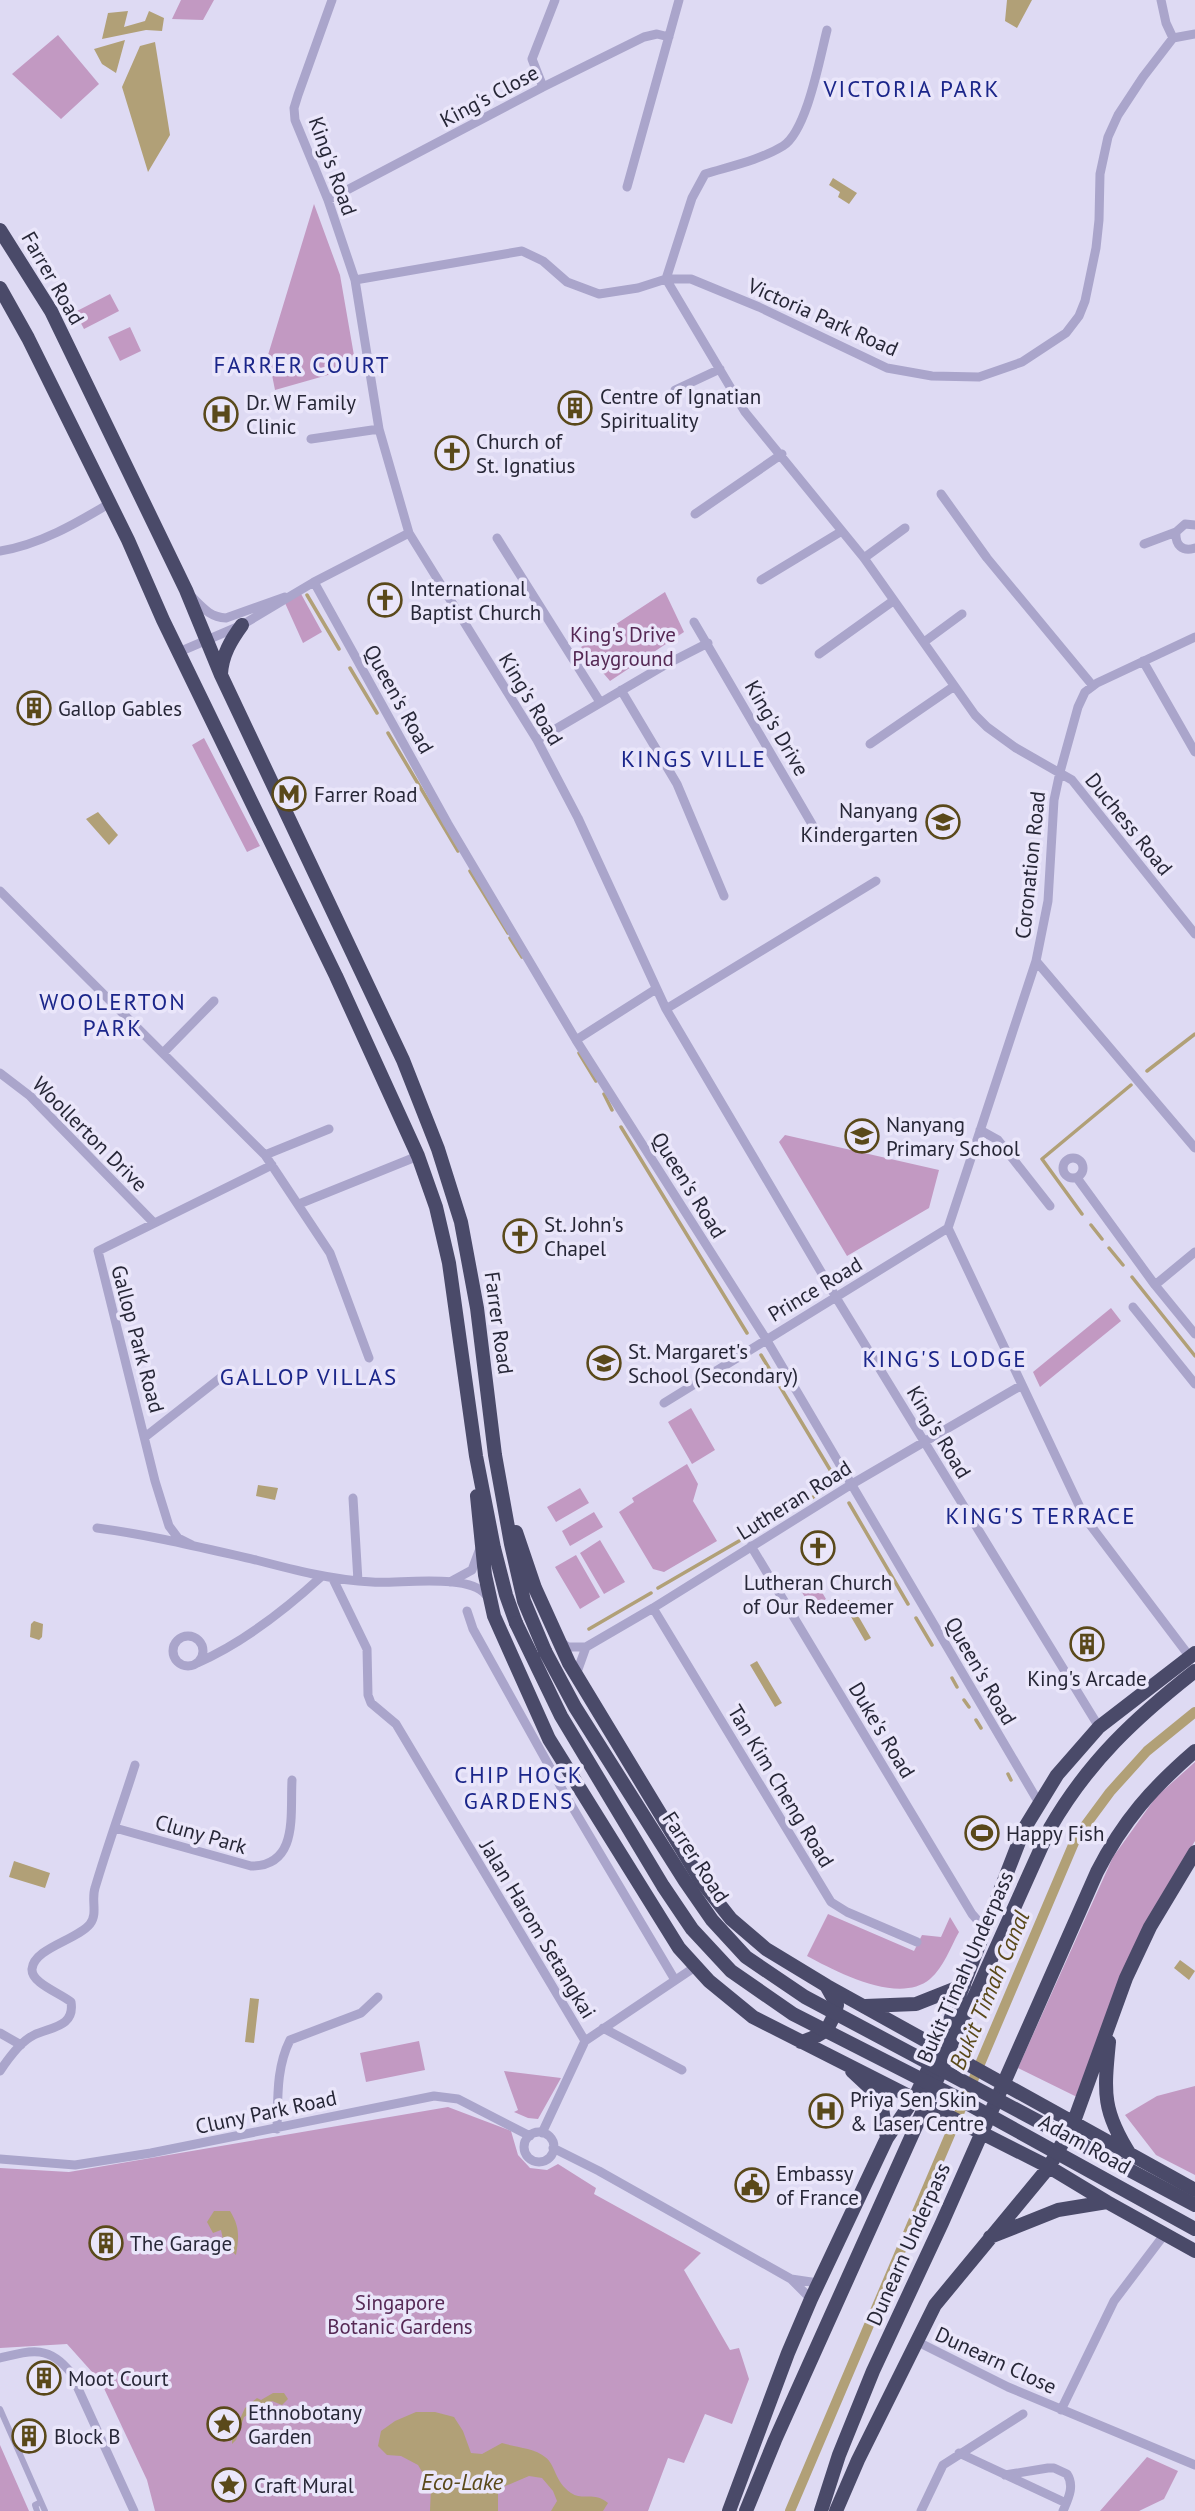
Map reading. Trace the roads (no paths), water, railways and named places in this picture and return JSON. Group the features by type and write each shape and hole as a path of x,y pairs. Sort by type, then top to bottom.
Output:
{"highway":[{"name":"Farrer Road","path":"0,230 51,311 186,590 221,675 402,1060 450,1182 478,1308 495,1455 511,1544 524,1601 545,1651 575,1707 685,1881 727,1938 746,1957 805,1997 963,2080"},
{"name":"Farrer Road","path":"0,288 28,338 110,503 336,976 418,1156 436,1207 449,1263 476,1456 506,1595 516,1623 561,1716 663,1886 692,1929 713,1954 765,1997 793,2014 954,2096"},
{"path":"221,675 229,643 242,625"},
{"path":"476,1456 477,1518 489,1599 499,1630 549,1739 665,1925 695,1967 753,2017 978,2129 1195,2251"},
{"path":"504,1502 510,1507 535,1588 576,1676 701,1881 731,1919 766,1949 827,1986 1195,2190"},
{"path":"729,2511 811,2299 887,2138 915,2097 964,1985 1024,1829 1065,1765 1099,1727 1193,1655"},
{"name":"Bukit Timah Underpass","path":"746,2511 775,2440 1050,1828 1093,1763 1130,1726 1195,1671"},
{"name":"Dunearn Underpass","path":"821,2511 839,2455 873,2371 942,2223 1097,1872 1114,1838 1137,1807 1164,1777 1195,1751"},
{"path":"836,2511 858,2460 935,2305 1049,2167 1073,2124 1126,1978 1150,1927 1195,1852"},
{"path":"863,2006 916,2004 964,1985"},
{"path":"801,2042 821,2036 832,2024 837,2005 827,1986"},
{"path":"1111,2020 1105,2092 1108,2113 1119,2138 1132,2157"},
{"path":"843,2063 880,2097 887,2138"},
{"name":"Adam Road","path":"963,2080 1195,2205"},
{"name":"Adam Road","path":"954,2096 1195,2230"},
{"path":"1139,2221 1130,2208 1127,2196 1136,2178 1152,2173 1166,2174"},
{"path":"989,2238 1058,2210 1107,2202"}],"street":[{"name":"King's Road","path":"332,0 295,108 295,120 328,201 355,280 379,429 409,533 537,740 578,818 666,1009 836,1298 1099,1727"},
{"path":"543,87 532,65 532,59 555,0"},
{"path":"627,187 679,0"},
{"path":"1161,0 1166,23 1173,38 1195,34"},
{"path":"666,279 692,198 705,174 754,159 786,145 804,118 827,30"},
{"name":"King's Close","path":"328,201 643,37 657,34 669,37"},
{"name":"Victoria Park Road","path":"355,280 522,251 543,261 567,282 599,294 638,288 666,279 691,279 887,368 932,376 979,377 1023,362 1066,333 1079,316 1085,301 1096,248 1100,174 1108,137 1118,115 1173,38"},
{"name":"Duchess Road","path":"666,279 745,412 782,454 864,558 953,687 987,727 1016,748 1072,780 1195,934"},
{"path":"675,390 720,369"},
{"path":"311,439 379,429"},
{"path":"695,514 782,454"},
{"path":"941,494 987,558 1093,686 1195,637"},
{"path":"0,551 16,548 76,523 110,503"},
{"path":"1144,544 1176,532 1185,524 1195,525"},
{"path":"864,558 905,528"},
{"path":"761,580 842,531"},
{"path":"1176,532 1175,540 1179,546 1186,550 1195,550"},
{"path":"186,590 207,613 226,618 287,597 409,533"},
{"path":"497,538 600,702"},
{"name":"Queen's Road","path":"314,582 448,824 576,1040 766,1339 1039,1803"},
{"path":"179,652 242,625 287,597"},
{"path":"818,654 893,601"},
{"path":"924,642 962,614"},
{"name":"King's Drive","path":"694,622 816,831"},
{"path":"537,740 708,643"},
{"path":"1143,661 1195,752"},
{"name":"Coronation Road","path":"948,1228 1036,961 1048,901 1054,800 1078,707 1085,692 1093,686"},
{"path":"870,744 953,687"},
{"path":"621,690 677,784 724,897"},
{"path":"666,1009 876,881"},
{"path":"0,891 256,1143 299,1204 336,1265 369,1358"},
{"path":"1036,961 1195,1148"},
{"path":"576,1040 656,989"},
{"path":"163,1053 214,1001"},
{"name":"Woollerton Drive","path":"0,1073 30,1096 153,1222"},
{"path":"265,1155 329,1129"},
{"path":"979,1130 998,1140 1050,1206"},
{"path":"299,1204 418,1156"},
{"name":"Woollerton Drive","path":"98,1251 272,1165"},
{"path":"1077,1178 1155,1285 1195,1334"},
{"path":"948,1228 1085,1518 1193,1655"},
{"name":"Prince Road","path":"664,1403 948,1228"},
{"name":"Gallop Park Road","path":"98,1251 169,1526 178,1538 192,1545"},
{"path":"1155,1285 1195,1252"},
{"path":"1133,1307 1195,1384"},
{"name":"Gallop Park Road","path":"145,1437 224,1375"},
{"name":"Lutheran Road","path":"586,1647 852,1483 1022,1385"},
{"path":"354,1498 358,1581"},
{"path":"97,1528 192,1545 333,1578 358,1581 449,1582 475,1586 481,1588 489,1599"},
{"path":"449,1582 476,1566 481,1540"},
{"name":"Duke's Road","path":"751,1546 972,1914 986,1930"},
{"path":"225,1649 214,1650 191,1636 178,1640 174,1651 175,1657 187,1666 225,1649 290,1605 322,1576"},
{"name":"Jalan Harom Setangkai","path":"333,1578 367,1649 368,1695 371,1703 396,1724 585,2041"},
{"name":"Tan Kim Cheng Road","path":"653,1608 831,1902 847,1912 916,1942"},
{"path":"467,1611 474,1629 567,1798 675,1980"},
{"path":"558,1641 568,1647 586,1647 576,1676"},
{"path":"197,1663 203,1653 200,1642"},
{"path":"0,2071 33,2035 67,2022 71,2002 33,1977 33,1964 45,1951 81,1932 91,1923 94,1915 93,1892 135,1765"},
{"name":"Cluny Park","path":"115,1828 251,1866 262,1866 277,1858 289,1842 292,1780"},
{"path":"542,2133 585,2041 695,1967"},
{"path":"277,2129 278,2076 283,2053 290,2040 361,2013 378,1997"},
{"path":"603,2028 682,2070"},
{"path":"0,2033 21,2045"},
{"name":"Cluny Park Road","path":"0,2159 75,2165 277,2129 433,2096 458,2099 530,2136"},
{"path":"542,2133 551,2138 554,2148 546,2160 531,2160 527,2156 524,2147 530,2136 542,2133"},
{"path":"554,2148 791,2279 811,2299"},
{"name":"Dunearn Close","path":"1060,2410 1110,2309 1164,2235"},
{"path":"791,2279 818,2283"},
{"name":"Dunearn Close","path":"916,2341 1060,2410 1195,2465"},
{"path":"0,2358 25,2352 58,2357 71,2373 134,2511"},
{"path":"0,2409 45,2511"},
{"path":"921,2511 943,2465 1023,2414"},
{"path":"959,2453 1064,2507 1070,2495 1071,2482 1067,2474 1060,2470 1042,2469 1003,2475"},
{"path":"37,2511 35,2505 41,2502"}],"water":[{"path":"1007,0 1032,0 1017,28 1005,21"},
{"path":"128,11 124,27 145,21 149,11 164,18 162,31 146,30 102,39 108,13"},
{"path":"125,40 116,73 102,64 94,49"},
{"path":"155,42 170,135 148,172 122,87 140,46"},
{"path":"833,178 857,193 849,204 838,197 840,192 829,185"},
{"path":"98,812 118,835 109,845 86,819"},
{"path":"258,1485 278,1488 275,1500 256,1496"},
{"path":"849,1600 871,1638 865,1641 843,1603"},
{"path":"34,1621 43,1624 42,1637 39,1640 30,1637 31,1624"},
{"path":"757,1661 782,1703 775,1707 750,1665"},
{"path":"14,1861 50,1873 45,1888 9,1877"},
{"path":"1180,1960 1195,1971 1189,1980 1174,1968"},
{"path":"250,1998 259,1999 254,2043 245,2042"},
{"path":"214,2211 230,2211 236,2222 236,2255 224,2244 221,2230 213,2233 207,2222"},
{"path":"273,2393 284,2393 288,2399 282,2405 272,2401 244,2417 232,2444 232,2423 240,2419 245,2408 257,2398 261,2400"},
{"name":"Eco-Lake","path":"416,2412 435,2412 454,2417 463,2431 471,2453 482,2454 502,2443 541,2454 549,2460 561,2483 571,2493 603,2499 608,2503 603,2511 551,2511 557,2501 553,2491 542,2478 529,2476 503,2487 498,2494 498,2511 430,2511 431,2487 418,2465 401,2456 387,2455 378,2446 381,2431 395,2421"}],"waterway":[{"path":"307,595 339,649"},
{"path":"350,668 377,713"},
{"path":"388,733 458,851"},
{"path":"470,871 508,933"},
{"path":"510,938 522,957"},
{"path":"1147,1071 1195,1034"},
{"path":"579,1053 596,1081"},
{"path":"1082,1214 1042,1159 1131,1085"},
{"path":"604,1094 612,1110"},
{"path":"621,1127 747,1333"},
{"path":"1091,1225 1102,1239"},
{"path":"1109,1248 1123,1265"},
{"path":"1132,1277 1195,1356"},
{"path":"761,1355 835,1478"},
{"path":"754,1532 820,1493"},
{"path":"849,1503 908,1604"},
{"path":"658,1588 739,1541"},
{"path":"589,1629 651,1593"},
{"path":"916,1618 932,1645"},
{"path":"952,1678 957,1687"},
{"path":"964,1700 969,1707"},
{"name":"Bukit Timah Canal","path":"790,2511 1076,1838 1110,1792 1147,1751 1195,1712"},
{"path":"976,1720 981,1728"},
{"path":"1008,1774 1011,1780"}],"place":[{"name":"Centre of Ignatian Spirituality","path":"575,408"},
{"name":"Dr. W Family Clinic","path":"221,414"},
{"name":"Church of St. Ignatius","path":"452,453"},
{"name":"International Baptist Church","path":"385,600"},
{"name":"Gallop Gables","path":"34,708"},
{"name":"Farrer Road","path":"289,794"},
{"name":"Nanyang Kindergarten","path":"943,822"},
{"name":"Nanyang Primary School","path":"862,1136"},
{"name":"St. John's Chapel","path":"520,1236"},
{"name":"St. Margaret's School (Secondary)","path":"604,1363"},
{"name":"Lutheran Church of Our Redeemer","path":"818,1548"},
{"name":"King's Arcade","path":"1087,1644"},
{"name":"Happy Fish","path":"982,1833"},
{"name":"Priya Sen Skin & Laser Centre","path":"826,2111"},
{"name":"Embassy of France","path":"752,2185"},
{"name":"The Garage","path":"106,2243"},
{"name":"Moot Court","path":"44,2378"},
{"name":"Ethnobotany Garden","path":"224,2424"},
{"name":"Block B","path":"29,2436"},
{"name":"Craft Mural","path":"229,2485"}],"district":[{"name":"VICTORIA PARK","path":"912,88"},
{"name":"FARRER COURT","path":"302,364"},
{"name":"KINGS VILLE","path":"694,758"},
{"name":"WOOLERTON PARK","path":"113,1014"},
{"name":"KING'S LODGE","path":"945,1358"},
{"name":"GALLOP VILLAS","path":"309,1376"},
{"name":"KING'S TERRACE","path":"1041,1515"},
{"name":"CHIP HOCK GARDENS","path":"519,1787"}],"park label":[{"name":"King's Drive Playground","path":"623,646"},
{"name":"Singapore Botanic Gardens","path":"400,2314"}]}
